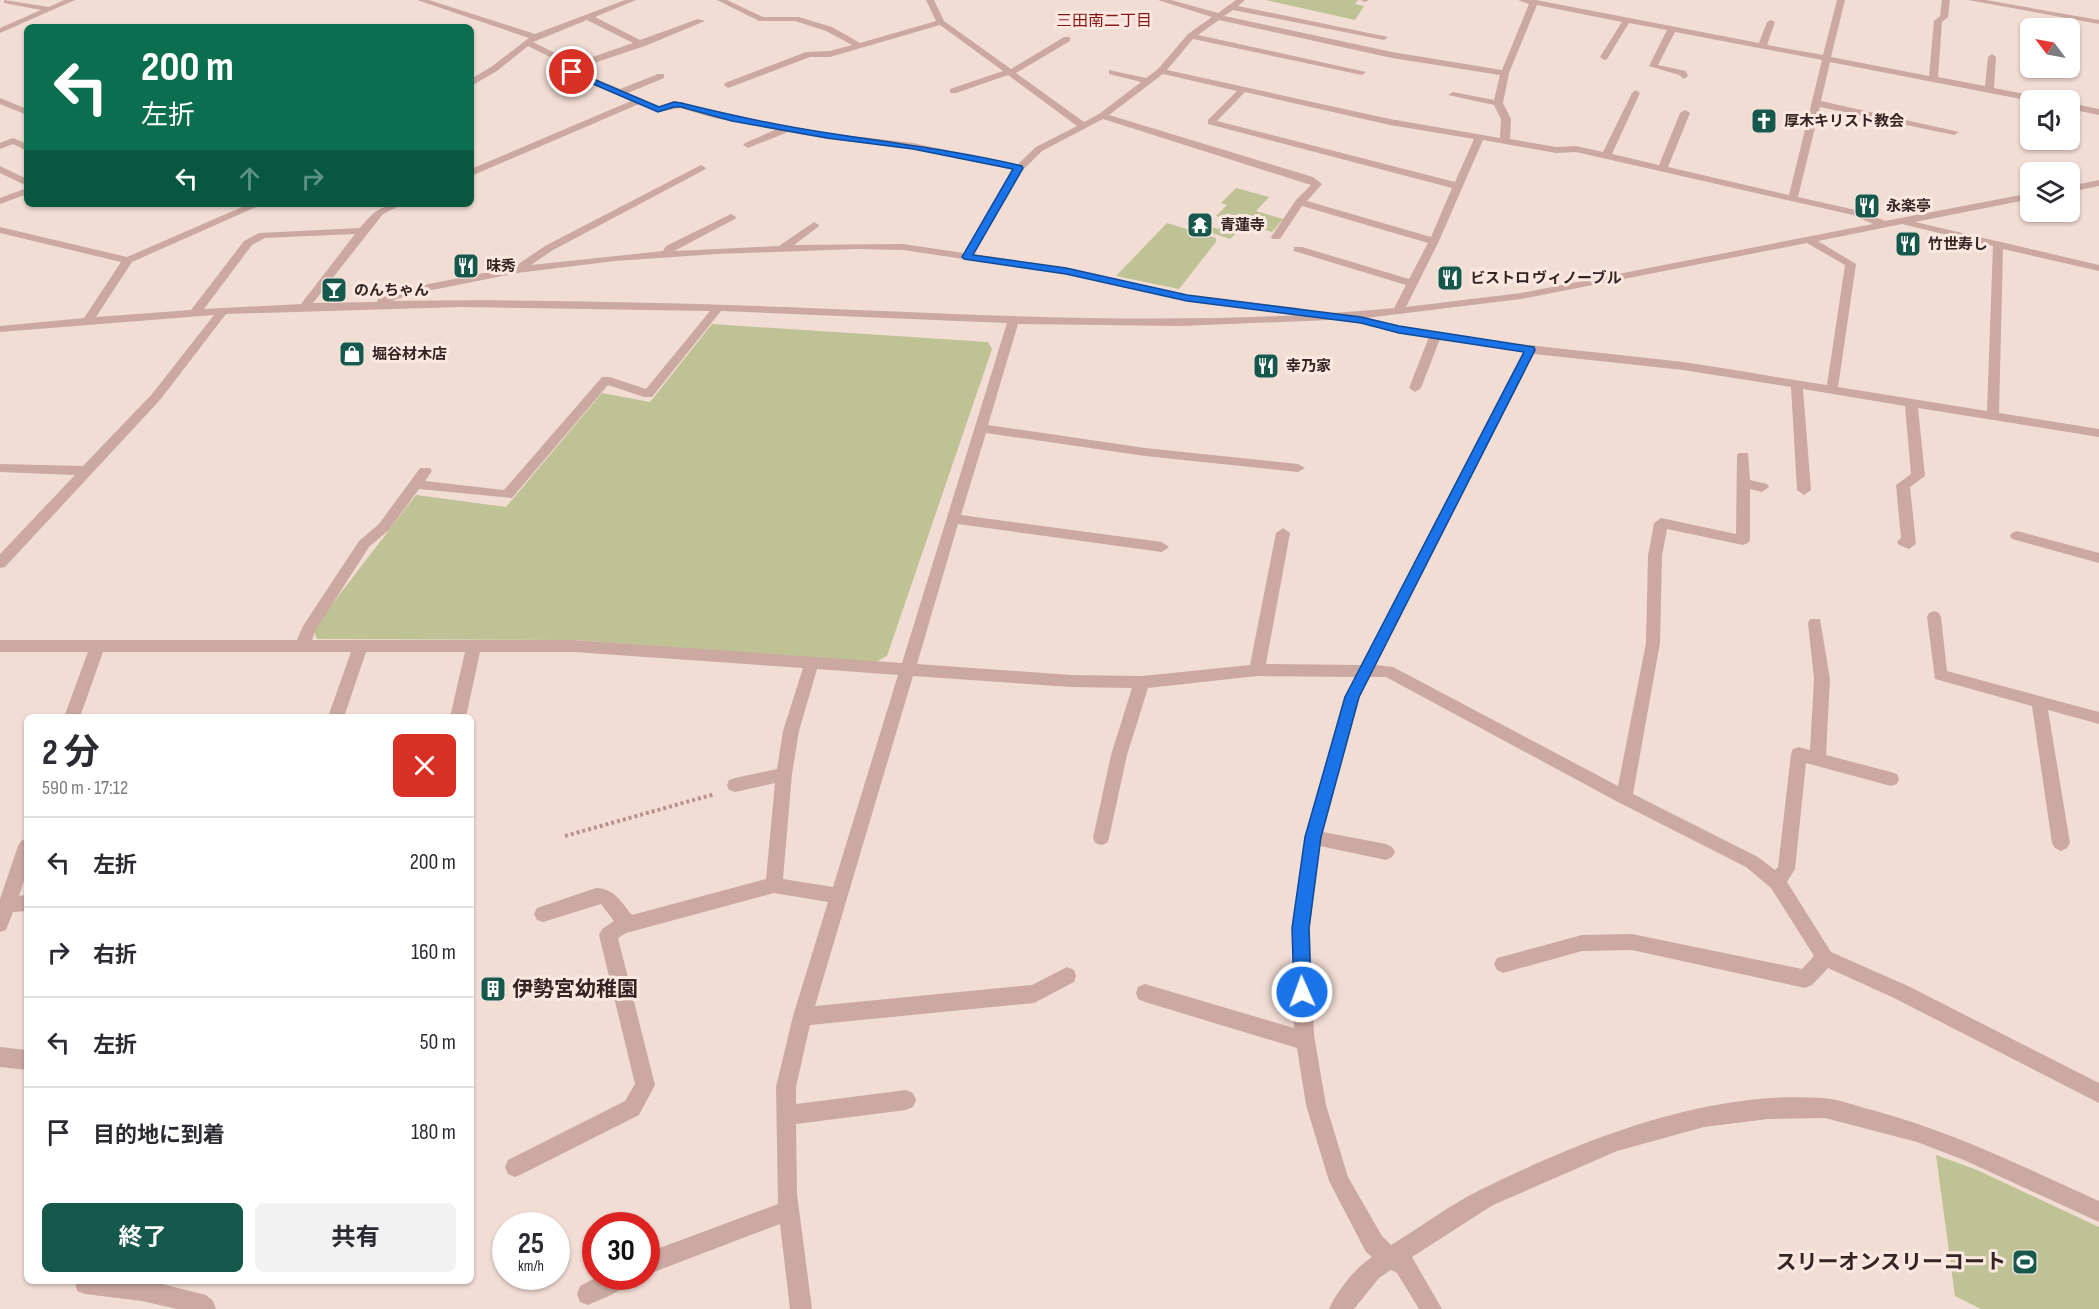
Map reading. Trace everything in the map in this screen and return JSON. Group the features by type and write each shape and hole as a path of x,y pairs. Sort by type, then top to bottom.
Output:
{"street":[{"path":"0,31 70,0"},
{"path":"421,0 532,40 575,66"},
{"path":"474,81 532,40 632,0"},
{"path":"721,0 762,19 796,19 821,26 858,45"},
{"path":"930,0 941,22 1083,126"},
{"path":"1162,0 1218,17 1392,55 1505,73"},
{"path":"967,257 1019,168 1039,149 1102,116 1161,71 1191,36 1241,0"},
{"path":"1522,0 2020,96"},
{"path":"1579,11 1582,0"},
{"path":"1793,198 1841,0"},
{"path":"1933,80 1938,21 1944,17 1946,0"},
{"path":"1972,0 2097,23"},
{"path":"7,1 49,9"},
{"path":"1505,142 1506,119 1498,102 1505,73 1534,2"},
{"path":"1232,7 1332,31 1384,37"},
{"path":"588,17 642,44"},
{"path":"1604,57 1627,20"},
{"path":"701,21 642,44 575,66 572,72 658,110 674,104 681,105 714,115 913,146 1019,168"},
{"path":"728,85 809,54 828,56 858,45 941,22"},
{"path":"1762,46 1771,22"},
{"path":"811,32 821,26"},
{"path":"1672,29 1653,66 1683,73 1684,76"},
{"path":"1191,36 1276,58 1362,72"},
{"path":"953,91 1009,72 1067,39"},
{"path":"1989,90 1992,57"},
{"path":"1161,71 1390,122 1556,150 1576,149 1607,155 1856,213 1885,225"},
{"path":"1112,72 1147,81"},
{"path":"619,93 661,76"},
{"path":"1244,88 1211,122 1456,186"},
{"path":"1607,155 1636,93"},
{"path":"1454,95 1498,102"},
{"path":"0,100 24,111"},
{"path":"474,172 638,101"},
{"path":"1816,103 1905,125 1954,132"},
{"path":"2080,108 2099,112"},
{"path":"1662,168 1685,112"},
{"path":"1102,116 1309,179 1317,184 1300,202 1276,237"},
{"path":"748,145 788,128"},
{"path":"0,146 24,137"},
{"path":"1398,312 1434,241 1456,186 1479,138"},
{"path":"14,141 24,146"},
{"path":"517,270 549,248 701,168"},
{"path":"0,169 24,181"},
{"path":"2080,187 2099,183"},
{"path":"0,201 24,191"},
{"path":"0,329 222,312 374,305 718,308 1014,319 1203,322 1329,317 1398,312 1521,296 2020,198"},
{"path":"1300,202 1434,241"},
{"path":"88,321 128,260 251,207"},
{"path":"304,307 379,212 391,207"},
{"path":"667,255 670,248 731,217"},
{"path":"1901,221 2099,268"},
{"path":"783,248 814,225"},
{"path":"0,230 128,260"},
{"path":"194,314 248,243 263,235 363,231"},
{"path":"1809,240 1851,264 1832,389"},
{"path":"1993,415 1998,244"},
{"path":"374,305 409,291 517,270 667,255 783,248 903,247 1066,271 1187,298 1361,320 1399,330 1530,350 1683,366 2099,433"},
{"path":"1299,249 1413,284"},
{"path":"414,484 507,495 606,380 648,394 718,308"},
{"path":"0,563 156,397 222,312"},
{"path":"801,1309 789,1210 786,1087 802,1016 1014,319"},
{"path":"1415,388 1436,334"},
{"path":"1431,1309 1405,1265 1389,1257 1374,1245 1339,1181 1316,1104 1305,1041 1300,928 1313,837 1352,697 1530,350"},
{"path":"1797,383 1804,490"},
{"path":"1904,542 1909,544 1903,485 1918,476 1911,402"},
{"path":"981,428 1145,452 1298,468"},
{"path":"1743,456 1743,540"},
{"path":"0,468 86,471"},
{"path":"302,646 308,630 364,544 384,527 425,471"},
{"path":"1743,483 1762,487"},
{"path":"954,519 1162,547"},
{"path":"1624,797 1653,643 1655,556 1661,523 1759,544"},
{"path":"1257,670 1283,533"},
{"path":"2017,536 2099,558"},
{"path":"1934,617 1940,675 2099,718"},
{"path":"1815,623 1822,679 1818,758"},
{"path":"0,646 574,646 1071,681 1142,682 1257,670 1388,671 1624,797 1752,861 1777,882 1825,958 1901,992 2099,1093"},
{"path":"73,714 97,647"},
{"path":"337,714 360,647"},
{"path":"459,714 474,647"},
{"path":"774,885 784,774 791,732 812,662"},
{"path":"1101,838 1119,755 1142,682"},
{"path":"2039,703 2061,843"},
{"path":"1777,882 1786,869 1799,754 1891,778"},
{"path":"735,785 784,774"},
{"path":"1313,837 1386,852"},
{"path":"0,924 24,854"},
{"path":"515,1167 632,1108 645,1085 608,935 628,924 774,885 839,896"},
{"path":"543,914 596,896 604,896 628,924"},
{"path":"6,905 24,903"},
{"path":"1503,964 1582,943 1632,942 1805,979 1825,958"},
{"path":"802,1016 1034,994 1067,976"},
{"path":"1145,993 1305,1041"},
{"path":"0,1057 24,1059"},
{"path":"787,1115 906,1100"},
{"path":"1340,1309 1371,1270 1486,1198 1616,1141 1704,1117 1768,1109 1825,1108 1917,1132 1969,1152 2099,1212"},
{"path":"660,1257 789,1210"},
{"path":"93,1284 142,1290 198,1303 205,1309"},
{"path":"588,1294 596,1290"}],"path":[{"path":"565,836 725,792 735,785"}],"green space":[{"path":"1266,0 1358,0 1355,4 1364,6 1355,20"},
{"path":"1236,188 1269,197 1256,211 1283,219 1272,232 1245,224 1230,239 1200,229 1204,225 1218,229 1227,220 1216,216 1227,205 1221,203"},
{"path":"1167,223 1216,238 1216,242 1179,289 1116,276"},
{"path":"712,324 988,342 992,349 887,656 874,663 576,640 317,639 313,629 416,495 506,507 602,393 650,402"},
{"name":"スリーオンスリーコート","path":"1936,1155 1977,1170 2099,1227 2099,1309 1981,1309 1955,1296"}],"place":[{"name":"厚木キリスト教会","path":"1764,121"},
{"name":"永楽亭","path":"1867,206"},
{"name":"青蓮寺","path":"1200,225"},
{"name":"竹世寿し","path":"1908,244"},
{"name":"味秀","path":"466,266"},
{"name":"ビストロ ヴィノーブル","path":"1450,278"},
{"name":"のんちゃん","path":"334,290"},
{"name":"堀谷材木店","path":"352,354"},
{"name":"幸乃家","path":"1266,366"},
{"name":"伊勢宮幼稚園","path":"493,989"},
{"name":"スリーオンスリーコート","path":"2025,1262"}],"district":[{"name":"三田南二丁目","path":"1104,21"}],"route":[{"path":"572,72 658,110 674,104 681,105 714,115 827,135 913,146 1019,168 967,257 1066,271 1187,298 1361,320 1399,330 1530,350 1352,697 1313,837 1300,928 1302,992"}]}
